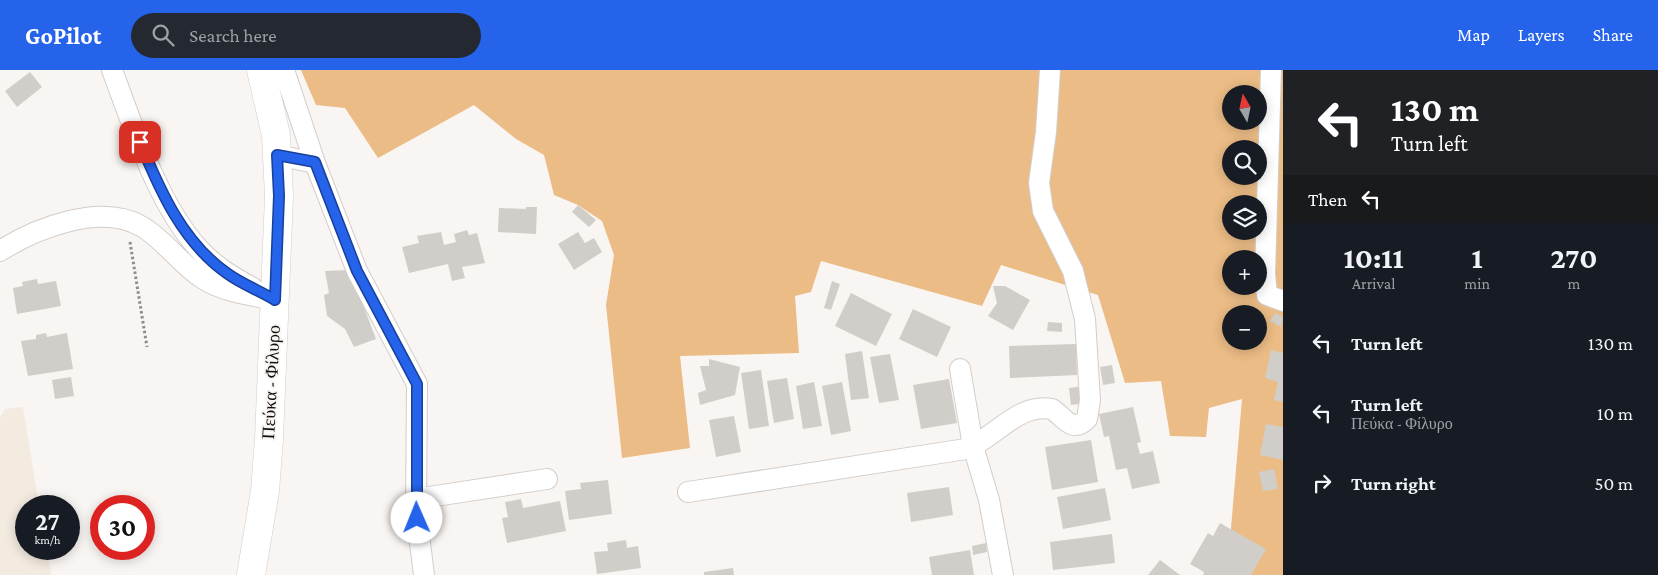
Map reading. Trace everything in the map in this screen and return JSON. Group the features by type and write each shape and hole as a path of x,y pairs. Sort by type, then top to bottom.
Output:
{"main road":[{"name":"Πεύκα - Φίλυρο","path":"251,575 265,491 279,196 273,115 261,70"}],"street":[{"path":"112,70 144,152 183,229 204,254 229,275 275,300"},
{"path":"284,70 315,162 357,271 417,384 416,499 424,575"},
{"path":"688,492 956,451 974,446 1011,419 1037,409 1052,409 1065,422 1070,424 1085,422 1089,414 1090,400 1085,319 1073,271 1043,211 1039,183 1046,132 1050,70"},
{"path":"1271,70 1265,274 1267,294 1283,302"},
{"path":"277,155 315,162"},
{"path":"0,251 43,228 101,218 126,220 152,233 202,278 231,291 275,300"},
{"path":"960,369 974,446 989,500 1003,575"},
{"path":"416,499 547,479"}],"path":[{"path":"126,220 146,347"}],"shaded area":[{"path":"301,70 1283,70 1283,575 1227,575 1242,399 1209,408 1206,437 1170,436 1161,381 1125,383 1098,295 1001,265 982,306 821,261 811,292 795,296 799,353 680,356 690,448 622,458 606,305 614,255 602,221 578,205 554,195 544,155 516,139 474,105 378,158 345,108 316,105"},
{"path":"23,407 37,495 15,495 15,560 49,560 51,575 0,575 0,417 5,409"}],"building":[{"path":"30,72 42,87 17,107 5,91"},
{"path":"578,205 596,220 589,227 572,212"},
{"path":"526,207 537,207 536,234 498,232 499,208 526,209"},
{"path":"467,230 469,235 477,233 485,263 462,267 465,278 452,281 448,264 409,273 402,247 419,243 417,236 441,232 444,245 456,242 454,234"},
{"path":"578,232 585,243 594,238 602,252 574,270 558,244"},
{"path":"350,270 376,339 354,347 345,329 327,316 324,295 329,293 325,271"},
{"path":"37,279 38,284 56,281 61,306 17,314 13,288 23,286 22,282"},
{"path":"832,281 840,284 831,310 824,308"},
{"path":"993,286 1005,286 1030,300 1013,330 988,316 997,303"},
{"path":"851,293 892,314 876,346 835,326"},
{"path":"913,309 951,327 937,357 899,339"},
{"path":"1275,313 1283,317 1281,327 1270,321"},
{"path":"1048,322 1062,323 1062,332 1047,331"},
{"path":"46,333 47,337 67,333 73,369 28,376 21,341 36,339 36,335"},
{"path":"1076,344 1077,375 1010,378 1009,346"},
{"path":"1271,350 1283,353 1283,402 1274,400 1278,382 1265,378"},
{"path":"862,351 869,398 851,400 845,354"},
{"path":"890,354 899,400 879,403 870,357"},
{"path":"709,359 740,367 735,395 700,405 698,393 706,390 700,366 709,366"},
{"path":"1112,365 1115,383 1103,385 1100,367"},
{"path":"761,370 769,426 749,429 741,373"},
{"path":"71,377 74,396 55,399 52,380"},
{"path":"787,378 794,419 774,423 767,381"},
{"path":"949,379 957,423 921,429 913,385"},
{"path":"814,382 822,426 803,429 796,386"},
{"path":"842,382 851,431 831,435 822,386"},
{"path":"1084,386 1086,403 1071,405 1069,388"},
{"path":"1133,407 1141,442 1137,443 1140,454 1153,451 1160,483 1132,489 1127,468 1116,470 1109,436 1104,437 1099,414"},
{"path":"734,416 741,452 716,457 709,420"},
{"path":"1266,424 1283,427 1283,460 1260,455"},
{"path":"1091,440 1098,482 1052,490 1045,447"},
{"path":"1274,469 1278,489 1263,491 1259,472"},
{"path":"608,480 612,514 569,520 565,491 581,489 580,483"},
{"path":"949,487 953,515 911,522 907,493"},
{"path":"1105,488 1111,520 1063,529 1057,497"},
{"path":"521,499 523,508 560,501 566,531 507,543 502,518 508,517 505,502"},
{"path":"1220,523 1266,549 1251,575 1203,575 1204,572 1190,564 1208,533 1213,536"},
{"path":"1112,534 1115,563 1053,570 1050,542"},
{"path":"626,540 627,548 638,546 641,568 597,574 594,552 608,551 607,543"},
{"path":"986,543 987,552 973,555 972,546"},
{"path":"970,550 974,575 932,575 929,557"},
{"path":"1160,560 1180,575 1148,575"},
{"path":"733,568 734,575 704,575 704,572"}],"route":[{"path":"140,142 153,173 175,216 197,248 210,261 229,275 275,300 279,196 277,155 315,162 357,271 417,384 417,518"}]}
